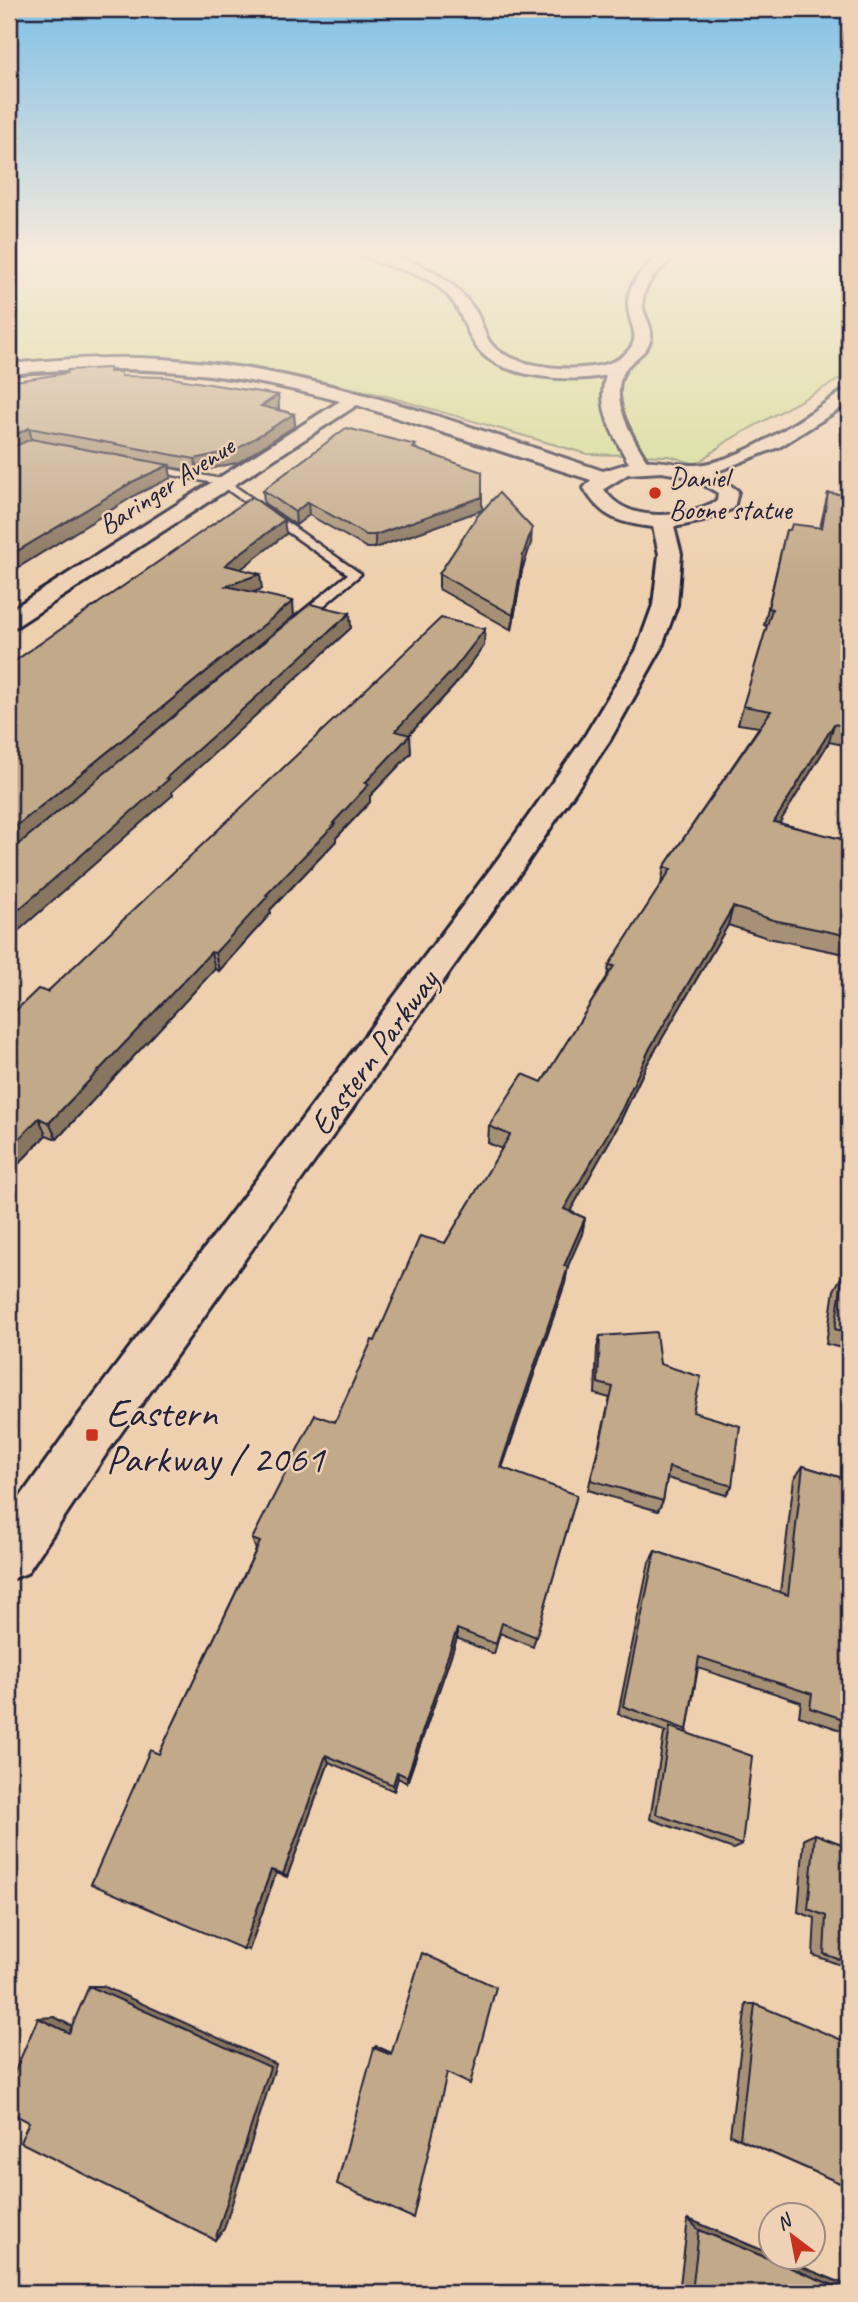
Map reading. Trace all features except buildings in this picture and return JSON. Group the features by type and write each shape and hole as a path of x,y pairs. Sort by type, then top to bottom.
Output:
{"street":[{"path":"507,360 533,369 581,372 617,368 627,360"},
{"path":"9,369 97,362 156,363 252,373 355,399 603,477"},
{"path":"617,368 609,391 614,420 641,467"},
{"path":"533,369 576,393"},
{"path":"692,471 713,478 728,491 727,504 714,514 687,520 662,521 615,511 597,499 594,488 603,477 617,471 641,467 692,471 720,467 819,416 849,395"},
{"name":"Baringer Avenue","path":"9,621 355,399"},
{"path":"593,404 614,420"},
{"name":"Eastern Parkway","path":"9,1555 92,1435 509,866 596,740 649,649 665,605 670,554 662,521"}],"lane":[{"path":"126,463 222,482 355,573 282,635"}],"green space":[{"path":"9,360 58,360 9,364"},
{"path":"177,360 849,360 849,374 729,440 696,464 669,456 587,454 383,395 252,366"}],"place":[{"name":"Daniel Boone statue","path":"655,493"},
{"name":"Eastern Parkway / 2061","path":"92,1435"}]}
